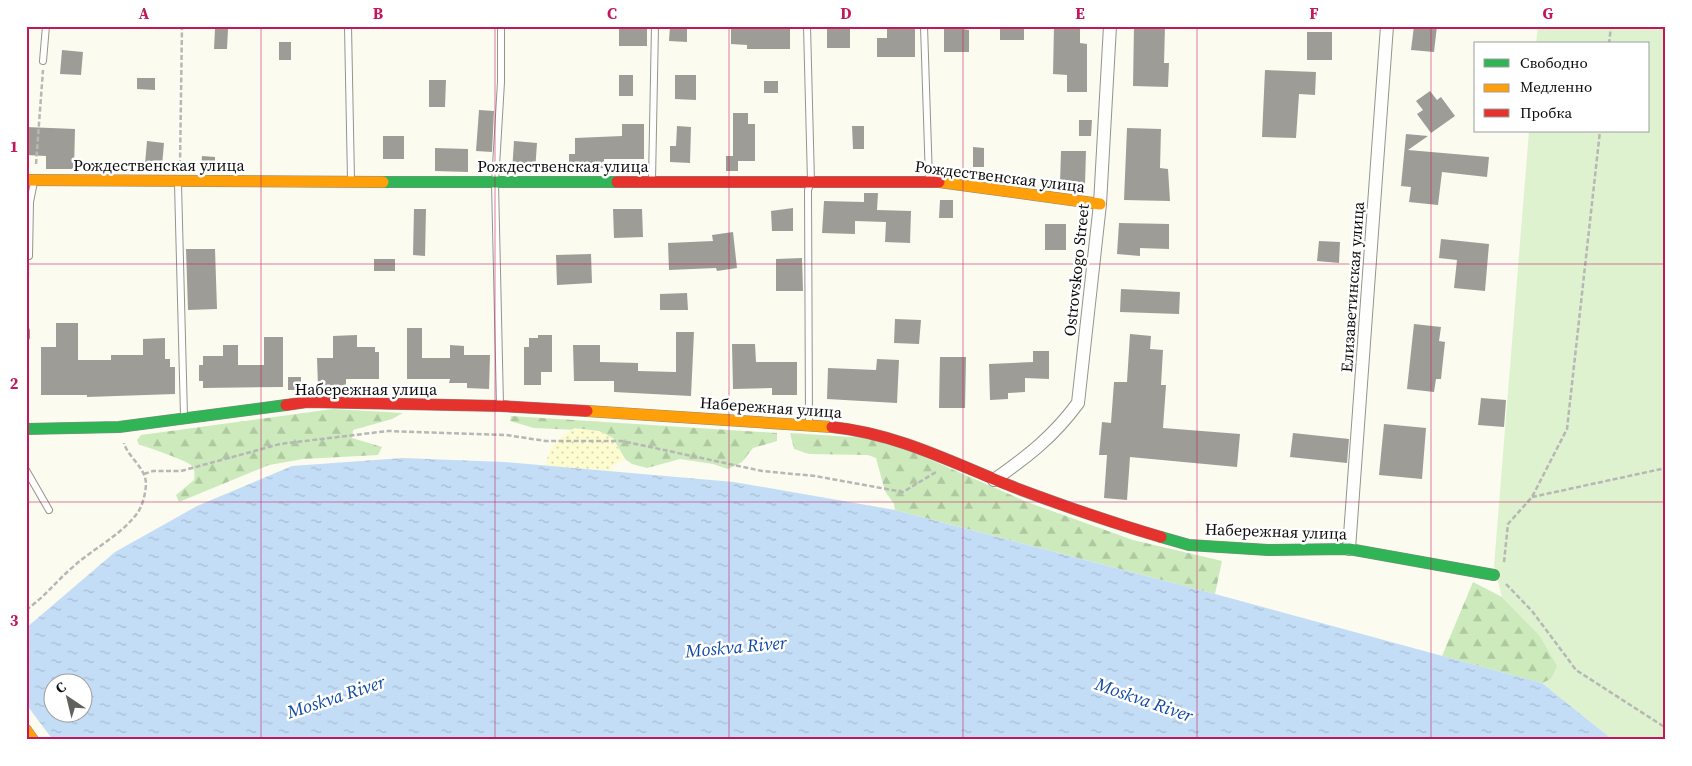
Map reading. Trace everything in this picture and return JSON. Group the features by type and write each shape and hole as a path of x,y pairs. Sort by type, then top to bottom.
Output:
{"street":[{"name":"Ostrovskogo Street","path":"994,480 1038,449 1063,424 1078,403 1100,204 1110,26"},
{"name":"Елизаветинская улица","path":"1349,550 1387,26"},
{"name":"Рождественская улица","path":"30,180 178,183 351,181 495,183 929,181 1100,204"},
{"name":"Набережная улица","path":"26,429 119,427 307,402 500,406 809,425 859,430 886,436 994,480 1127,527 1189,544 1268,550 1349,550 1382,554 1494,575"},
{"path":"26,730 33,740"}],"lane":[{"path":"43,61 46,26"},
{"path":"348,26 351,181"},
{"path":"500,406 495,183 502,82 501,26"},
{"path":"652,182 655,26"},
{"path":"807,26 811,182 808,190 809,425"},
{"path":"924,26 929,181"},
{"path":"29,256 30,180"},
{"path":"178,183 184,419"},
{"path":"26,331 26,337"},
{"path":"26,470 49,510"}],"path":[{"path":"178,183 180,174 182,26"},
{"path":"1609,42 1611,26"},
{"path":"30,180 43,61"},
{"path":"1600,132 1567,429 1532,497 1508,524 1504,570 1494,575 1532,611 1576,670 1666,728"},
{"path":"26,331 29,256"},
{"path":"26,610 46,596 74,566 101,546 137,514 142,507 146,483 144,474 125,446 119,427"},
{"path":"144,474 153,471 181,471 280,444 388,431 506,435 546,441 622,441 762,471 815,476 903,492 923,482 951,461"},
{"path":"1532,497 1666,468"}],"green space":[{"path":"1538,26 1666,26 1666,740 1613,740 1542,683 1551,679 1539,635 1502,597 1494,566 1529,132 1650,132 1650,42 1536,42"},
{"path":"333,409 403,413 392,419 353,430 352,438 382,447 378,455 303,459 269,465 179,502 176,495 194,480 194,472 191,465 175,457 139,445 137,440 141,435"},
{"path":"511,416 777,433 777,441 753,448 742,462 728,469 713,464 680,459 647,468 632,464 625,459 613,438 599,431 534,428 510,421"},
{"path":"790,433 867,438 915,453 1027,502 1133,540 1222,561 1215,594 895,510 894,504 885,491 876,458 868,455 809,454 794,449"},
{"path":"1473,582 1502,597 1539,635 1557,666 1551,679 1542,683 1442,656"}],"sand":[{"path":"575,428 606,434 615,443 625,459 612,466 612,471 546,466 549,453 555,443"}],"water":[{"name":"Moskva River","path":"403,458 504,462 734,482 895,510 1215,594 1542,683 1613,740 26,740 26,628 115,552 197,506 292,466"}],"pier":[{"path":"26,704 53,740 26,740"}],"building":[{"path":"619,26 647,26 647,46 619,46"},
{"path":"670,26 687,26 687,42 669,41"},
{"path":"731,26 790,26 790,49 747,49 747,45 731,44"},
{"path":"887,26 915,26 915,57 877,57 877,38 887,38"},
{"path":"944,26 969,30 969,52 944,52"},
{"path":"1000,26 1024,26 1024,40 1000,40"},
{"path":"1054,26 1080,26 1080,43 1087,44 1087,92 1067,92 1067,75 1053,74"},
{"path":"1134,26 1165,26 1164,63 1169,63 1168,87 1133,86"},
{"path":"1414,26 1437,26 1434,52 1411,50"},
{"path":"215,29 228,29 227,49 214,49"},
{"path":"827,29 850,29 850,48 827,48"},
{"path":"1307,32 1332,32 1332,60 1307,60"},
{"path":"279,42 291,42 291,60 279,60"},
{"path":"62,50 83,52 81,75 60,74"},
{"path":"1265,70 1316,72 1315,95 1299,94 1296,138 1262,137"},
{"path":"619,75 633,75 633,96 619,96"},
{"path":"675,75 696,75 696,100 675,99"},
{"path":"137,78 155,78 155,90 137,89"},
{"path":"429,80 446,80 445,107 429,107"},
{"path":"764,81 778,81 778,93 764,93"},
{"path":"1430,91 1437,100 1441,97 1455,116 1431,133 1417,114 1423,110 1416,101"},
{"path":"479,110 494,111 492,152 476,151"},
{"path":"733,113 748,113 748,124 755,124 755,161 738,161 738,171 726,171 726,156 733,156"},
{"path":"1079,120 1092,120 1091,136 1079,136"},
{"path":"622,124 644,124 644,159 604,159 604,168 569,169 569,154 575,154 575,138 622,136"},
{"path":"677,126 691,127 690,163 670,162 670,146 676,146"},
{"path":"852,126 864,126 864,149 853,149"},
{"path":"26,127 75,129 74,169 46,169 46,156 26,155"},
{"path":"1127,128 1161,129 1160,168 1168,169 1170,201 1124,200"},
{"path":"1406,134 1428,136 1408,150 1489,157 1487,177 1442,172 1438,205 1409,202 1411,187 1401,186"},
{"path":"383,136 404,136 404,159 383,159"},
{"path":"147,141 164,143 162,166 145,164"},
{"path":"514,141 537,143 535,172 512,172"},
{"path":"973,147 984,148 984,167 973,167"},
{"path":"435,148 468,149 468,172 435,171"},
{"path":"1061,151 1086,151 1085,184 1060,184"},
{"path":"202,156 215,157 215,170 201,170"},
{"path":"864,193 878,193 877,210 911,211 910,243 885,242 886,222 855,221 855,234 822,233 824,201 864,202"},
{"path":"940,200 953,200 953,218 939,218"},
{"path":"793,208 793,231 772,231 771,211"},
{"path":"414,209 426,209 425,256 413,255"},
{"path":"613,209 642,209 643,237 614,238"},
{"path":"1119,223 1169,224 1169,249 1140,248 1140,256 1117,254"},
{"path":"1045,224 1066,224 1066,250 1045,250"},
{"path":"733,232 737,268 717,271 716,268 669,270 668,243 713,241 712,235"},
{"path":"1441,239 1489,244 1485,291 1454,288 1457,260 1439,258"},
{"path":"1319,241 1340,242 1339,263 1317,261"},
{"path":"186,249 215,249 217,309 188,310"},
{"path":"591,254 592,283 557,285 556,255"},
{"path":"802,258 803,291 776,291 776,259"},
{"path":"374,259 395,259 395,271 374,271"},
{"path":"1121,289 1180,292 1179,314 1120,312"},
{"path":"687,293 688,310 660,310 660,294"},
{"path":"895,319 921,320 919,344 894,343"},
{"path":"56,323 78,323 78,360 111,360 111,355 143,355 143,339 165,338 165,359 170,359 170,367 175,367 175,394 87,397 87,395 41,395 41,347 56,347"},
{"path":"1414,324 1441,327 1439,341 1445,342 1441,379 1436,379 1434,392 1407,389"},
{"path":"407,328 422,328 422,358 450,358 450,345 464,346 464,355 490,355 489,389 467,388 467,383 449,383 450,379 407,379"},
{"path":"676,332 694,332 691,396 614,392 614,381 574,381 573,345 600,345 600,362 638,363 638,371 676,372"},
{"path":"1130,334 1151,336 1150,349 1163,350 1161,385 1166,385 1163,428 1240,434 1237,467 1130,457 1127,500 1104,498 1107,455 1099,455 1102,422 1111,423 1114,382 1127,382"},
{"path":"357,335 357,347 375,347 375,352 379,352 379,379 346,379 346,385 318,386 317,358 333,358 333,336"},
{"path":"538,335 552,335 552,372 541,372 541,385 524,385 524,347 529,347 529,338 538,338"},
{"path":"264,337 283,337 283,387 203,388 203,381 199,381 199,365 203,365 203,356 223,356 223,345 238,345 238,365 264,365"},
{"path":"732,344 755,344 756,362 797,362 797,395 772,395 772,388 733,389"},
{"path":"1033,351 1049,351 1049,379 1025,378 1025,392 1008,393 1008,399 990,400 989,364 1033,362"},
{"path":"940,357 966,357 965,408 939,408"},
{"path":"877,359 899,360 897,403 827,399 828,368 876,370"},
{"path":"288,377 301,377 301,390 288,390"},
{"path":"1481,398 1506,400 1504,427 1478,425"},
{"path":"1384,424 1426,428 1422,479 1379,475"},
{"path":"1293,433 1349,439 1347,463 1290,457"}],"traffic: fast":[{"path":"383,182 617,182"},
{"path":"26,429 119,427 286,405"},
{"path":"1161,537 1189,545 1268,550 1349,549 1494,575"}],"traffic: slow":[{"path":"26,180 383,182"},
{"path":"939,182 1100,204"},
{"path":"587,411 832,427"},
{"path":"26,730 33,740"}],"traffic: jam":[{"path":"617,182 939,182"},
{"path":"286,405 307,402 500,406 587,411"},
{"path":"832,427 880,436 904,443 1034,495 1161,537"}]}
